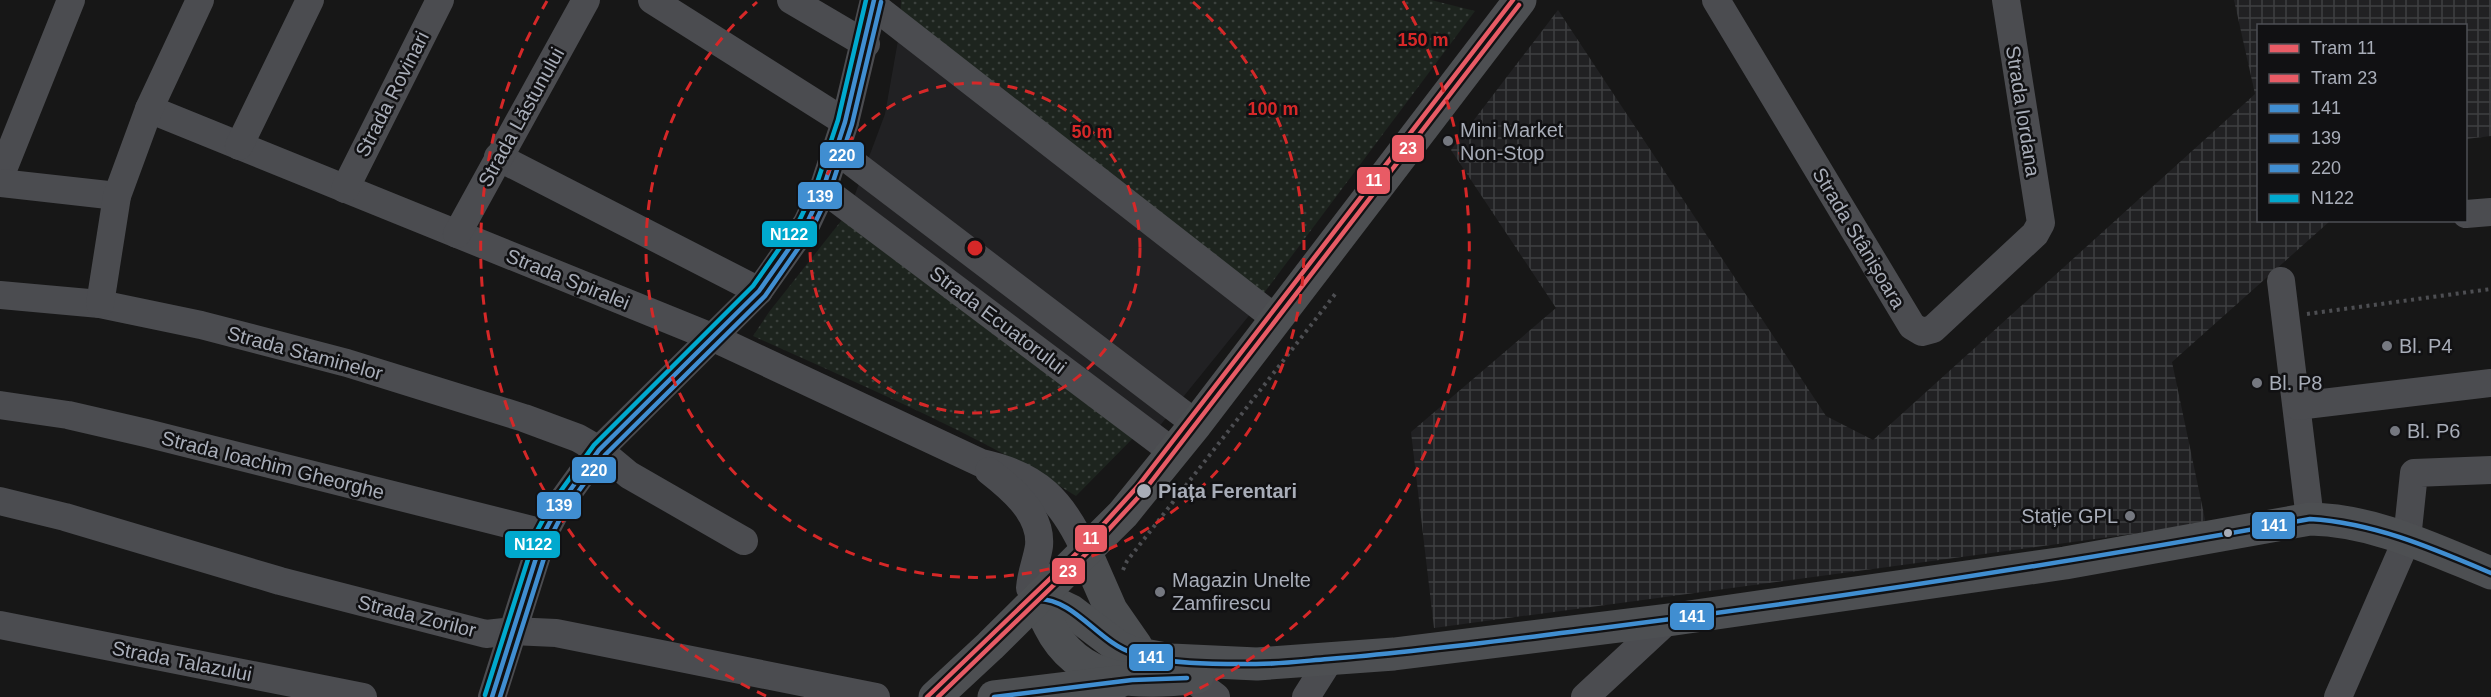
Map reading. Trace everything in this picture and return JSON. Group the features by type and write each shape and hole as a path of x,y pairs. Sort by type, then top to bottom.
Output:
{"main road":[{"path":"935,697 1086,553 1123,514 1196,423 1520,0"},
{"path":"1134,677 1171,660 1257,664 1520,640 2065,563 2310,519 2351,522 2407,539 2491,573"},
{"path":"1086,553 1111,610 1128,638 1134,677"},
{"path":"1038,599 1046,599 1071,611 1123,650 1134,677"},
{"path":"994,697 1134,677 1203,687 1257,664"}],"street":[{"path":"0,177 71,0"},
{"path":"100,304 117,196 149,109 200,0"},
{"path":"239,146 310,0"},
{"name":"Strada Rovinari","path":"345,189 440,0"},
{"name":"Strada Lăstunului","path":"457,234 586,0"},
{"path":"652,0 845,122"},
{"path":"791,0 866,44"},
{"name":"Strada Stânișoara","path":"1716,0 1912,326 1922,332 1933,328 2035,234 2041,223"},
{"name":"Strada Iordana","path":"2006,0 2041,223"},
{"path":"492,697 544,533 558,507 599,450 759,291 807,223 823,189 845,122 866,44 874,3 1276,318"},
{"name":"Strada Spiralei","path":"149,109 714,338 981,463 1003,468 1026,478 1053,498 1073,525 1086,553"},
{"path":"836,150 1196,423"},
{"path":"498,157 759,291"},
{"path":"0,183 117,196"},
{"name":"Strada Ecuatorului","path":"823,189 1173,452"},
{"path":"2467,214 2491,212"},
{"path":"2281,281 2310,519"},
{"name":"Strada Staminelor","path":"0,295 100,304 201,325 347,363 524,418 578,438 599,450 628,475 744,541"},
{"path":"2297,405 2491,383"},
{"name":"Strada Ioachim Gheorghe","path":"0,405 68,415 146,433 544,533"},
{"name":"Strada Spiralei","path":"981,463 1016,495 1035,520 1039,544 1030,588 1038,599"},
{"path":"2338,697 2407,539 2415,474 2491,470"},
{"name":"Strada Zorilor","path":"0,501 65,517 280,580 486,634 512,631 556,633 876,697"},
{"path":"1584,697 1668,620"},
{"name":"Strada Talazului","path":"0,625 363,697"},
{"path":"1306,697 1330,659"}],"path":[{"path":"2285,317 2491,290"},
{"path":"1122,578 1126,561 1336,293"}],"shaded area":[{"path":"901,0 1431,0 1475,11 1258,301 900,23"},
{"path":"2234,0 2491,0 2491,136 2467,139 2467,24 2257,24 2257,222 2329,222 2172,362 2206,524 1434,628 1411,432 1556,308 1451,150 1558,10 1826,416 1873,440 2255,94"},
{"name":"Piața Ferentari","path":"900,29 1256,307 1154,433 851,205 885,114"},
{"path":"845,216 1137,434 1076,496 958,430 753,336 769,312"}],"tram line":[{"name":"11","path":"927,697 1083,547 1138,486 1513,0"},
{"name":"23","path":"938,697 1088,552 1144,491 1519,5"}],"transit line":[{"name":"N122","path":"485,695 537,531 552,503 594,445 753,286 800,219 816,186 838,120 866,0"},
{"name":"139","path":"492,697 544,533 558,507 599,450 759,291 807,223 823,189 845,122 874,0"},
{"name":"220","path":"500,697 551,536 564,511 605,455 765,296 813,227 830,191 852,124 881,2"},
{"name":"141","path":"935,697 1038,599 1064,606 1109,640 1133,653 1178,662 1265,664 1428,649 1774,605 2042,565 2310,519 2334,521 2380,531 2425,546 2491,573"},
{"name":"141","path":"994,697 1132,680 1187,678"}],"place":[{"name":"Mini Market Non-Stop","path":"1448,141"},
{"name":"Bl. P4","path":"2387,346"},
{"name":"Bl. P8","path":"2257,383"},
{"name":"Bl. P6","path":"2395,431"},
{"name":"Piața Ferentari","path":"1144,491"},
{"name":"Stație GPL","path":"2130,516"},
{"name":"Magazin Unelte Zamfirescu","path":"1160,592"}]}
